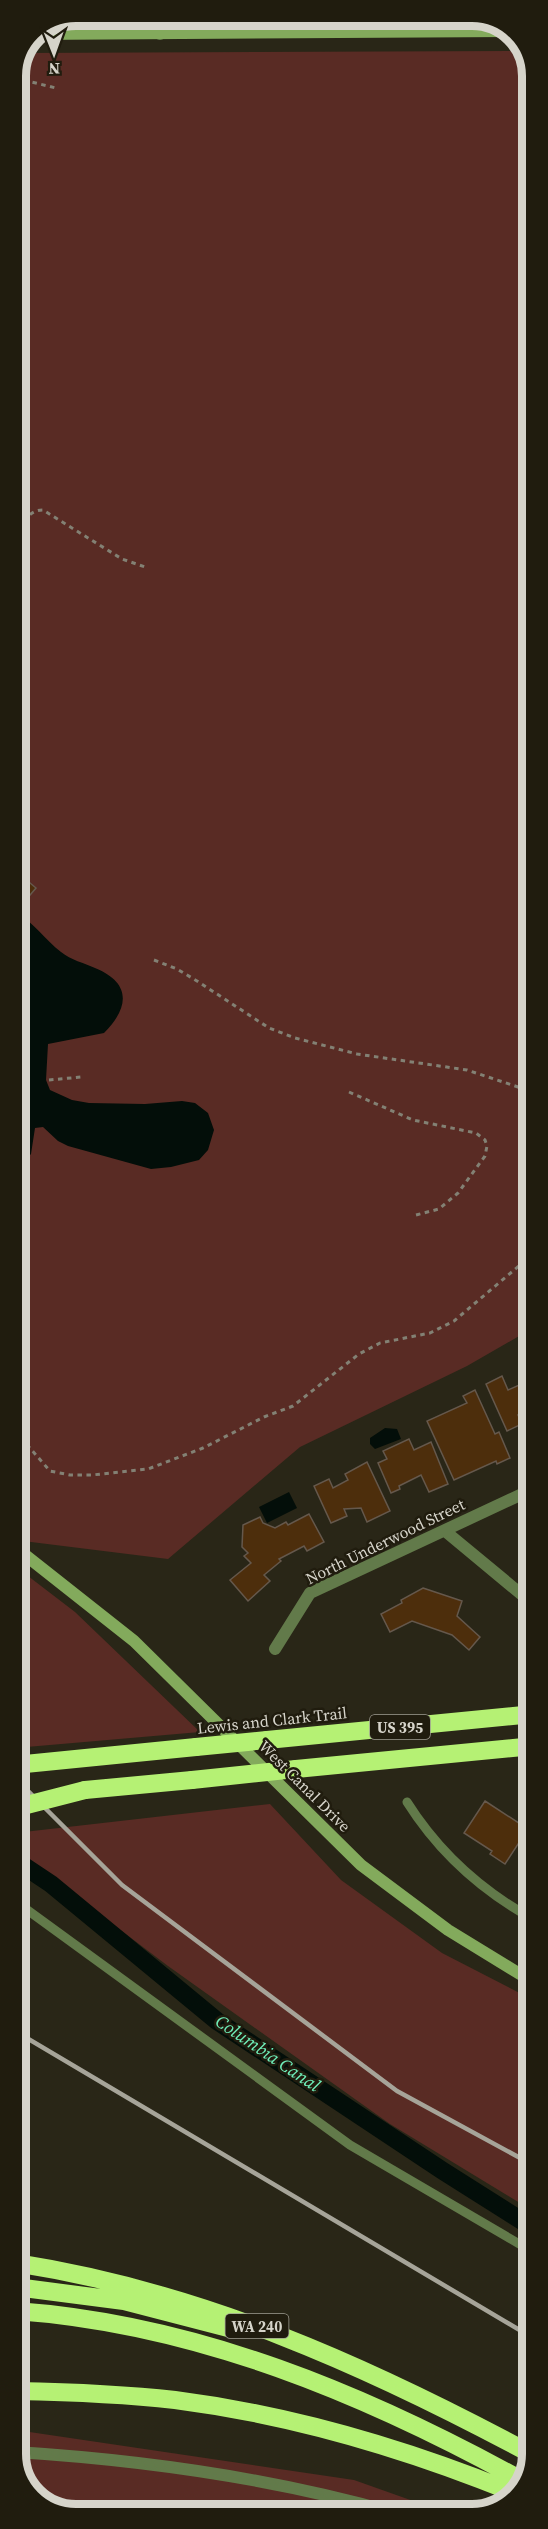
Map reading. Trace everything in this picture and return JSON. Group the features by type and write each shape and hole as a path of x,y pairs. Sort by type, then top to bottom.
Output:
{"highway":[{"name":"Lewis and Clark Trail","path":"26,1764 522,1715"},
{"name":"US 395","path":"26,1796 522,1747"},
{"path":"26,1806 85,1790"},
{"name":"WA 240","path":"26,2265 110,2281 184,2300 227,2315 350,2365 522,2450"},
{"path":"26,2288 124,2301 170,2311 239,2331 325,2362 484,2429"},
{"path":"26,2312 131,2327 249,2358 312,2380 378,2408 517,2478"},
{"path":"26,2391 142,2397 248,2412 384,2446 507,2490"}],"street":[{"path":"160,26 160,34"},
{"path":"48,34 493,30"},
{"name":"North Underwood Street","path":"275,1649 310,1593 522,1494"},
{"path":"445,1531 522,1595"},
{"name":"West Canal Drive","path":"26,1555 134,1641 361,1865 448,1930 522,1975"},
{"path":"26,2453 170,2467 351,2503"}],"lane":[{"path":"291,26 291,33"},
{"path":"407,1802 444,1851 503,1903 522,1913"},
{"path":"26,1909 350,2145 522,2246"}],"path":[{"path":"26,80 56,87"},
{"path":"26,518 34,511 43,510 122,559 145,567"},
{"path":"154,960 177,969 269,1028 296,1038 357,1054 467,1070 522,1088"},
{"path":"49,1080 81,1077"},
{"path":"349,1092 413,1120 476,1133 485,1140 487,1146 485,1156 452,1199 439,1209 412,1216"},
{"path":"26,1444 50,1471 70,1475 92,1475 148,1468 203,1448 264,1417 293,1406 359,1354 380,1343 430,1333 454,1321 522,1263"}],"shaded area":[{"path":"516,51 522,69 522,1334 467,1366 300,1447 168,1559 26,1541 26,66 31,53"},
{"path":"26,920 65,955 107,974 116,981 123,997 118,1014 104,1033 48,1044 46,1080 50,1090 72,1100 89,1103 145,1104 182,1101 195,1103 208,1113 214,1130 208,1150 199,1160 151,1169 68,1146 58,1141 43,1127 35,1128 31,1154 26,1159"},
{"path":"385,1428 397,1429 401,1439 375,1449 370,1444 370,1438"},
{"path":"289,1492 297,1508 267,1523 259,1507"},
{"path":"26,1574 75,1612 200,1732 26,1747"},
{"path":"270,1804 341,1880 442,1953 522,1994 522,2204 390,2124 168,1966 26,1858 26,1832"},
{"path":"26,2431 354,2480 419,2503 66,2503 42,2491 31,2476 26,2460"}],"building":[{"path":"26,880 36,888 26,900"},
{"path":"502,1376 508,1390 522,1384 522,1414 518,1415 522,1424 507,1431 486,1384"},
{"path":"475,1390 495,1434 499,1432 510,1458 497,1464 496,1461 454,1480 427,1421 467,1403 463,1396"},
{"path":"409,1439 414,1450 431,1442 448,1484 429,1492 421,1475 399,1486 400,1489 391,1493 378,1463 387,1459 383,1451"},
{"path":"367,1462 390,1511 367,1522 361,1508 344,1509 347,1516 331,1523 314,1486 329,1479 333,1488 348,1480 345,1474"},
{"path":"309,1514 324,1542 307,1551 304,1546 279,1559 281,1561 264,1575 270,1581 248,1601 230,1580 251,1563 244,1556 248,1553 242,1547 243,1525 260,1517 263,1523 275,1528 286,1522 288,1525"},
{"path":"423,1588 462,1601 457,1616 480,1637 469,1650 452,1635 412,1621 390,1632 381,1614"},
{"path":"485,1801 522,1825 522,1838 505,1864 490,1854 492,1851 464,1833"}],"waterway":[{"name":"Columbia Canal","path":"26,1867 51,1884 217,2021 522,2221"}],"railway":[{"path":"26,1789 122,1885 397,2091 522,2159"},
{"path":"26,2038 522,2331"}]}
